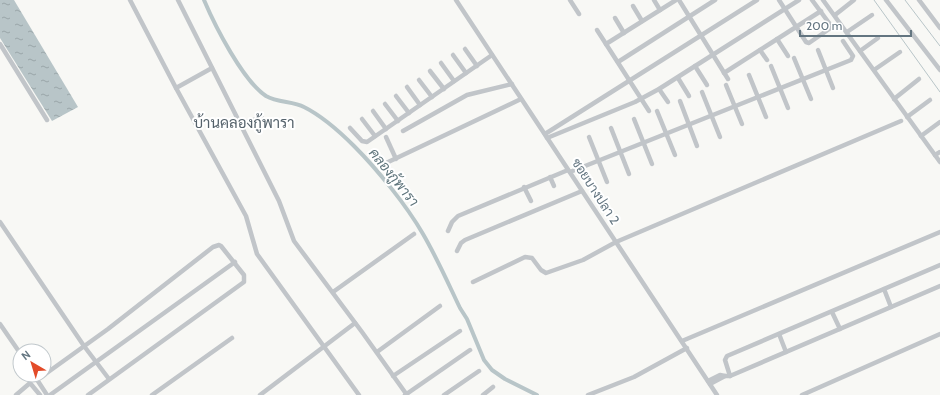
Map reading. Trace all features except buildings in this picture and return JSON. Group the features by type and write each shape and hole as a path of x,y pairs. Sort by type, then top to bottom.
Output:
{"street":[{"path":"130,0 246,216 257,254 359,395"},
{"path":"178,0 279,201 292,238 377,352 406,395 470,350"},
{"name":"ซอยบางปลา 2","path":"456,0 717,395"},
{"path":"570,0 579,14"},
{"path":"654,0 660,10"},
{"path":"606,44 676,0"},
{"path":"679,0 728,79"},
{"path":"618,62 716,0"},
{"path":"546,136 556,127 758,0"},
{"path":"779,0 808,43 832,29 832,26 812,0"},
{"path":"546,136 559,133 641,99 678,78 799,0"},
{"path":"823,0 940,162"},
{"path":"835,15 854,0"},
{"path":"886,0 940,70"},
{"path":"919,0 940,28"},
{"path":"633,6 642,21"},
{"path":"724,73 821,11"},
{"path":"847,32 872,15"},
{"path":"615,18 624,33"},
{"path":"597,30 649,111"},
{"path":"860,51 878,38"},
{"path":"777,39 788,56"},
{"path":"448,231 452,222 458,216 524,187 599,161 689,124 758,98 853,58 842,41"},
{"path":"0,44 47,120"},
{"path":"465,49 477,66"},
{"path":"760,50 767,60"},
{"path":"818,50 833,88"},
{"path":"874,70 900,52"},
{"path":"453,55 466,73"},
{"path":"350,128 365,142 398,121 492,55"},
{"path":"794,58 811,99"},
{"path":"441,63 454,82"},
{"path":"695,66 707,85"},
{"path":"771,66 788,108"},
{"path":"176,88 212,68"},
{"path":"430,71 444,89"},
{"path":"749,75 766,117"},
{"path":"678,78 689,96"},
{"path":"894,99 920,79"},
{"path":"418,80 432,97"},
{"path":"402,131 467,95 512,84"},
{"path":"726,85 742,124"},
{"path":"407,87 420,105"},
{"path":"659,89 668,102"},
{"path":"702,92 720,137"},
{"path":"396,96 409,113"},
{"path":"384,164 521,99"},
{"path":"907,117 930,100"},
{"path":"680,101 697,146"},
{"path":"385,104 398,121"},
{"path":"373,111 386,129"},
{"path":"657,111 675,155"},
{"path":"241,124 262,118"},
{"path":"362,119 375,136"},
{"path":"634,119 652,164"},
{"path":"473,282 527,256 533,259 543,272 548,273 583,260 616,242 901,121"},
{"path":"921,136 940,122"},
{"path":"556,127 559,133"},
{"path":"612,128 630,174"},
{"path":"386,137 396,159"},
{"path":"589,137 607,182"},
{"path":"935,155 940,152"},
{"path":"550,177 554,186"},
{"path":"524,187 531,201"},
{"path":"457,250 461,243 465,240 582,191"},
{"path":"0,222 84,346 109,379"},
{"path":"682,341 940,232"},
{"path":"333,292 414,234"},
{"path":"52,369 216,245 221,246 244,275 244,282 88,395"},
{"path":"40,383 48,395 235,262"},
{"path":"727,376 726,356 939,265 940,272"},
{"path":"709,382 720,375 727,376 940,286"},
{"path":"884,289 891,307"},
{"path":"377,352 440,306"},
{"path":"832,312 840,329"},
{"path":"260,395 298,368 355,323"},
{"path":"0,324 13,343"},
{"path":"394,376 460,331"},
{"path":"779,334 786,352"},
{"path":"802,395 940,334"},
{"path":"152,395 232,338"},
{"path":"588,395 634,377 687,348"},
{"path":"444,395 479,371"},
{"path":"16,395 30,383 40,395"},
{"path":"482,395 493,388"}],"water":[{"path":"0,0 14,0 78,107 52,121 0,38"}],"waterway":[{"name":"คลองกู้พารา","path":"204,0 230,52 257,89 266,96 275,100 300,105 317,115 349,141 382,177 409,212 428,243 460,308 467,319 484,360 492,370 505,379 537,395"},
{"path":"874,0 940,92"},
{"path":"905,0 940,46"}],"district":[{"name":"บ้านคลองกู้พารา","path":"244,123"}]}
